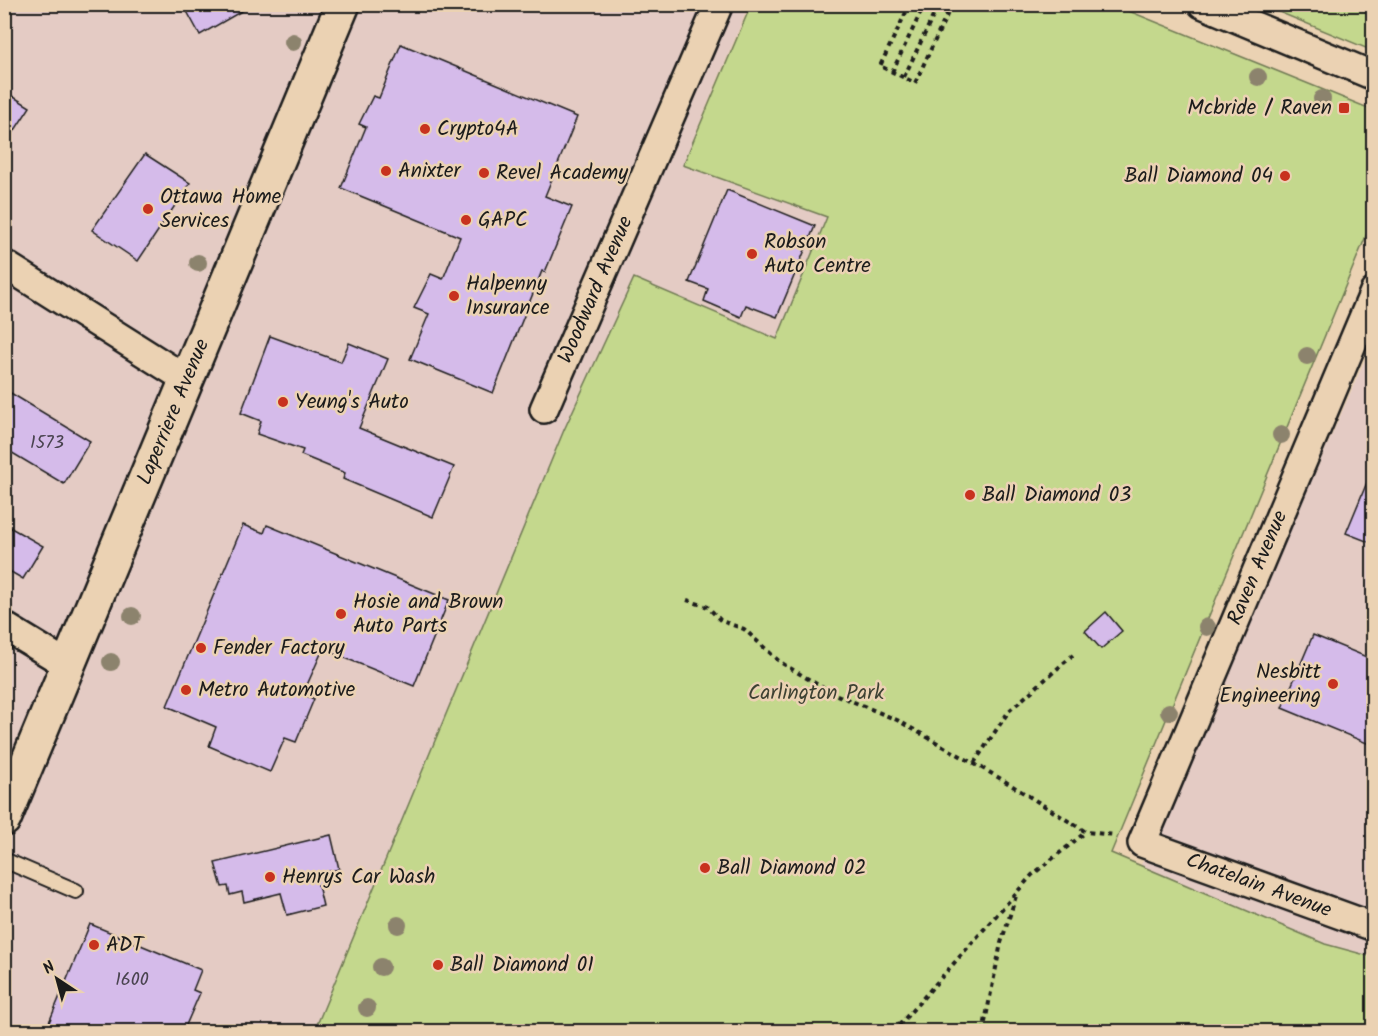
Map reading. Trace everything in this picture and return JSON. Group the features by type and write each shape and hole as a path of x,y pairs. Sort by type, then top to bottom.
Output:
{"street":[{"name":"Laperriere Avenue","path":"4,819 342,4"},
{"name":"Woodward Avenue","path":"544,409 719,4"},
{"path":"1202,4 1374,76"},
{"path":"4,264 186,379"},
{"name":"Raven Avenue","path":"1142,843 1374,292"},
{"path":"4,626 68,665"},
{"name":"Chatelain Avenue","path":"1142,843 1374,927"}],"lane":[{"path":"4,860 76,891"}],"path":[{"path":"910,4 880,66 915,83 952,4"},
{"path":"892,72 925,4"},
{"path":"904,77 939,4"},
{"path":"687,600 708,607 721,621 744,629 780,662 830,692 897,720 974,763 1086,832 1103,835 1127,834 1142,843"},
{"path":"974,763 1009,711 1073,656"},
{"path":"893,1032 1032,875 1086,832"},
{"path":"983,1032 1001,943 1018,891"}],"shaded area":[{"path":"5,5 749,5 683,164 827,217 777,339 634,278 564,430 314,1031 5,1032"},
{"path":"1373,342 1373,959 1325,944 1141,865"}],"green space":[{"name":"Carlington Park","path":"751,5 1114,5 1373,110 1373,219 1111,853 1325,944 1373,957 1373,1031 314,1032 564,430 634,278 777,339 827,217 683,165"},
{"path":"1262,5 1373,5 1373,51"}],"building":[{"path":"183,4 254,4 200,35"},
{"path":"401,44 577,117 545,196 572,207 545,272 542,271 493,393 410,359 429,314 414,308 431,274 443,279 460,237 341,188 366,127 359,124 373,96 379,98"},
{"path":"4,91 30,107 4,147"},
{"name":"Ottawa Home Services","path":"145,154 190,183 138,261 92,230"},
{"name":"Robson Auto Centre","path":"727,190 815,226 777,317 746,305 741,317 704,301 708,289 689,282"},
{"path":"270,336 341,362 349,343 388,359 359,428 454,467 433,517 343,479 345,473 301,455 303,450 257,434 261,421 241,413"},
{"path":"4,389 90,441 64,484 4,448"},
{"path":"1374,468 1374,544 1346,533"},
{"path":"4,524 43,546 23,579 4,568"},
{"path":"243,525 264,533 267,525 449,600 414,686 323,649 303,694 314,699 296,742 285,738 270,772 209,746 216,727 167,706"},
{"path":"1106,612 1122,631 1101,649 1085,631"},
{"name":"Nesbitt Engineering","path":"1313,635 1374,660 1374,746 1282,708"},
{"name":"Henrys Car Wash","path":"331,835 339,869 326,872 328,882 318,885 323,906 287,915 281,893 244,902 242,892 230,895 228,886 222,887 215,863"},
{"path":"90,924 201,970 193,990 200,993 183,1032 45,1032"}],"place":[{"name":"Mcbride / Raven","path":"1344,108"},
{"name":"Crypto4A","path":"425,129"},
{"name":"Anixter","path":"386,171"},
{"name":"Revel Academy","path":"484,173"},
{"name":"Ball Diamond 04","path":"1285,176"},
{"name":"Ottawa Home Services","path":"148,209"},
{"name":"GAPC","path":"466,220"},
{"name":"Robson Auto Centre","path":"752,254"},
{"name":"Halpenny Insurance","path":"454,296"},
{"name":"Yeung's Auto","path":"283,402"},
{"name":"Ball Diamond 03","path":"970,495"},
{"name":"Hosie and Brown Auto Parts","path":"341,614"},
{"name":"Fender Factory","path":"201,648"},
{"name":"Nesbitt Engineering","path":"1333,684"},
{"name":"Metro Automotive","path":"186,690"},
{"name":"Ball Diamond 02","path":"705,868"},
{"name":"Henrys Car Wash","path":"270,877"},
{"name":"ADT","path":"94,945"},
{"name":"Ball Diamond 01","path":"438,965"}]}
